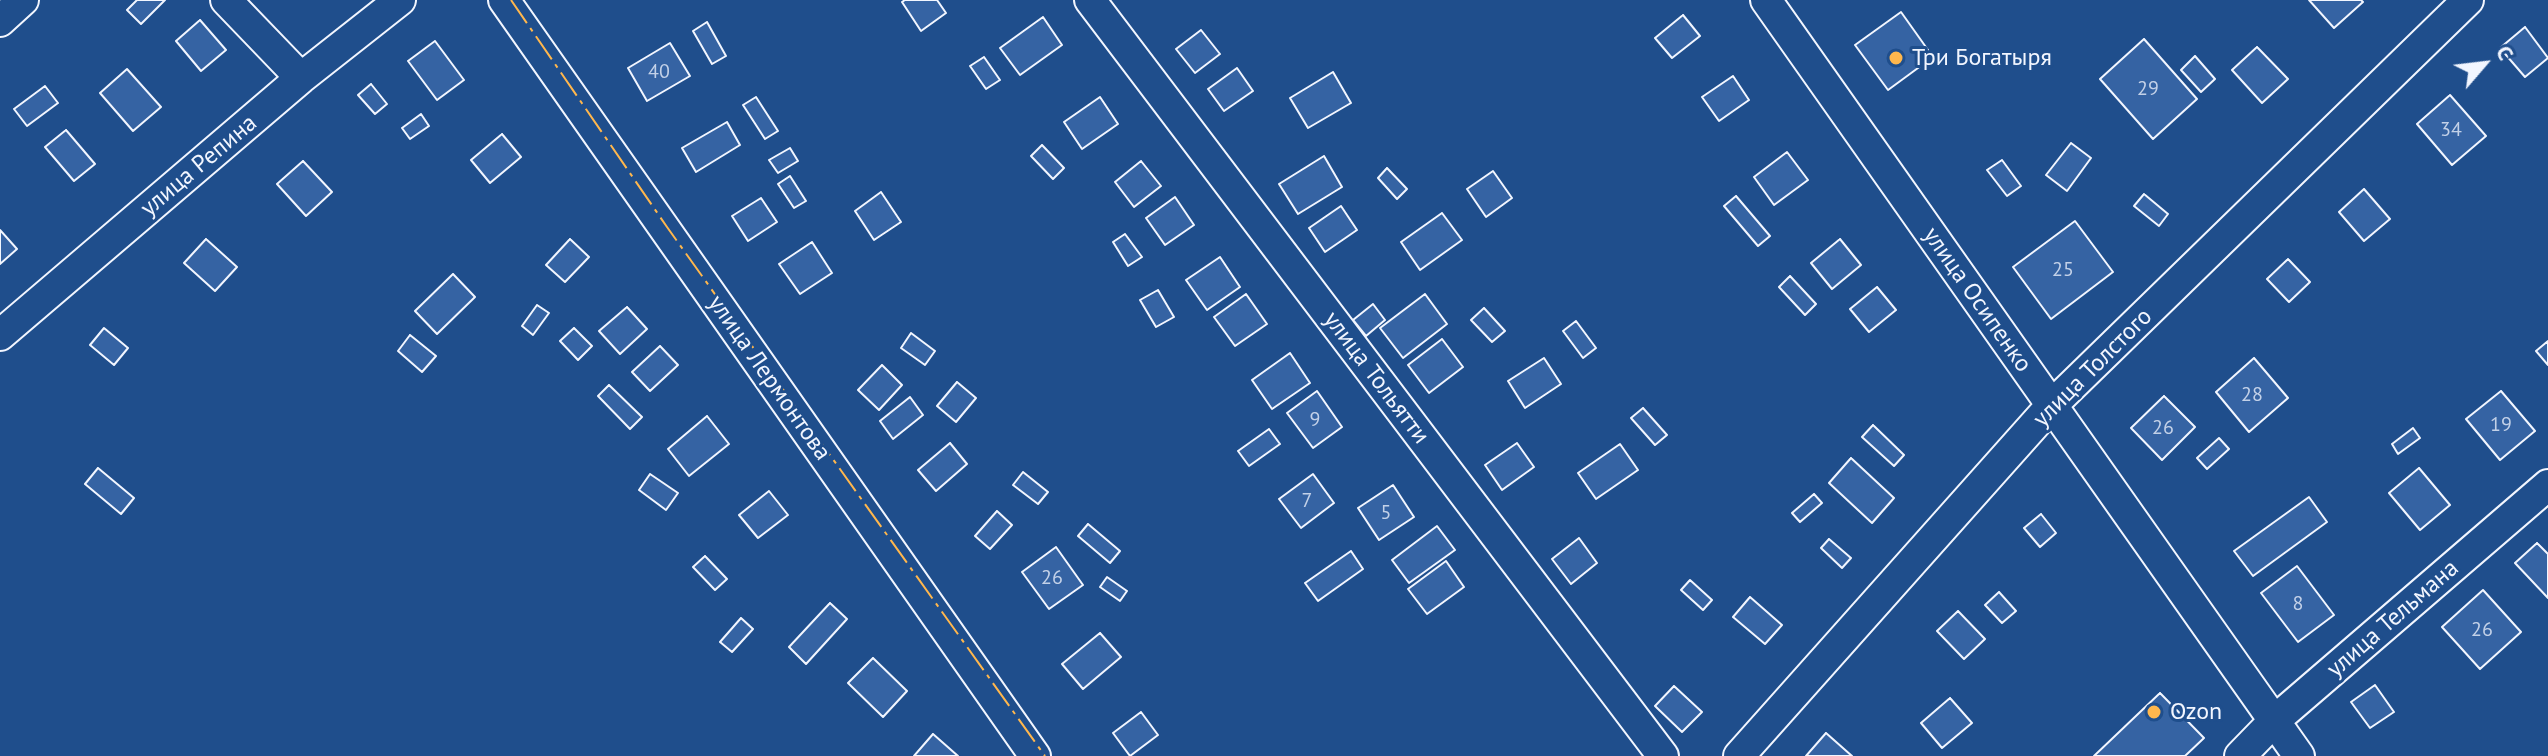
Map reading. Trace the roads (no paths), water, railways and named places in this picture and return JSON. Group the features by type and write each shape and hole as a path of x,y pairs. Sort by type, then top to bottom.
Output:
{"street":[{"path":"0,21 23,0"},
{"path":"226,0 301,78"},
{"name":"улица Репина","path":"0,335 301,78 400,0"},
{"name":"улица Лермонтова","path":"504,0 1035,756"},
{"name":"улица Тольятти","path":"1090,0 1663,756"},
{"name":"улица Осипенко","path":"1766,0 2299,756"},
{"name":"улица Толстого","path":"1739,756 2051,406 2468,0"},
{"name":"улица Тельмана","path":"2240,756 2274,721 2548,485"}],"place":[{"name":"Три Богатыря","path":"1896,58"},
{"name":"Ozon","path":"2154,712"}]}
